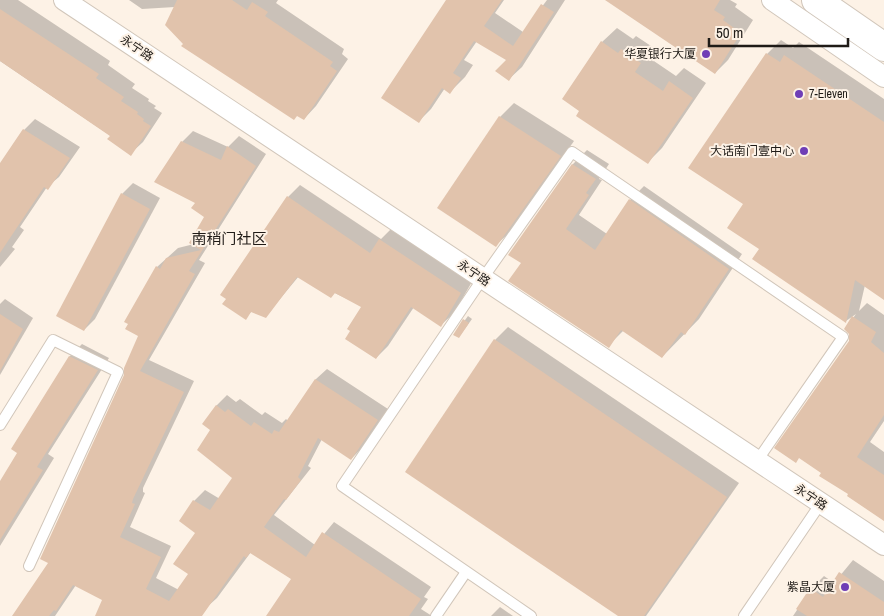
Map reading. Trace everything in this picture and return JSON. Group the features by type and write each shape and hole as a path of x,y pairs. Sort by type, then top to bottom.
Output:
{"main road":[{"path":"816,0 884,47"}],"street":[{"name":"永宁路","path":"64,0 884,546"},
{"path":"772,0 884,77"}],"lane":[{"path":"531,616 342,486 483,278 572,152 843,337 757,461"},
{"path":"0,425 53,340 118,372 29,566"},
{"path":"744,616 821,503"},
{"path":"436,616 466,572"}],"building":[{"path":"177,0 232,0 247,10 252,2 268,12 265,16 333,62 330,66 337,71 304,120 297,116 294,120 181,46 183,44 165,25"},
{"path":"446,0 502,0 484,26 513,46 541,4 554,12 509,81 495,71 506,60 474,41 453,73 461,78 450,94 442,88 419,123 381,98"},
{"name":"华夏银行大厦","path":"605,0 720,0 714,10 725,17 723,20 741,33 715,74"},
{"path":"0,9 99,74 96,78 124,97 121,101 138,112 137,114 144,119 143,121 151,126 131,156 107,139 110,136 0,61"},
{"path":"601,41 618,53 621,49 641,63 635,72 663,91 669,81 693,98 648,164 576,116 579,111 562,99"},
{"name":"大话南门壹中心","path":"766,53 780,62 784,55 884,122 884,300 855,280 846,323 752,259 759,249 727,228 743,204 688,168"},
{"path":"499,116 561,156 496,247 437,208"},
{"path":"23,129 70,158 48,190 44,187 0,253 0,163"},
{"path":"181,141 221,160 227,146 256,166 189,271 195,274 140,371 184,392 133,499 132,503 135,504 120,537 161,557 146,589 169,601 188,574 173,564 195,533 179,521 193,500 210,510 232,478 197,450 210,430 202,424 216,405 225,412 228,409 251,426 254,422 272,434 274,430 279,432 315,379 378,420 351,460 318,438 298,477 301,480 286,500 284,499 264,527 306,557 322,532 421,599 409,616 266,616 291,579 250,553 246,558 244,556 202,616 95,616 102,600 73,585 56,611 54,610 49,616 12,616 48,563 40,559 124,375 124,368 138,336 125,329 128,324 124,322 156,266 160,269 166,258 201,250 189,243 204,217 191,208 195,203 154,182"},
{"path":"572,164 596,179 586,193 589,195 566,229 595,250 629,199 729,269 685,335 681,332 662,358 621,330 609,348 508,281 521,263 508,255"},
{"path":"121,193 150,209 84,331 56,316"},
{"path":"287,196 370,253 379,239 461,293 441,327 411,307 376,359 345,339 350,331 347,329 361,307 335,293 331,298 297,277 266,318 251,312 246,320 222,304 226,299 220,295"},
{"path":"0,314 23,329 0,371"},
{"path":"852,316 876,332 871,342 884,353 884,415 857,457 884,475 884,521 847,496 848,494 819,476 821,473 799,458 796,463 774,448 849,341 849,334 844,329"},
{"path":"463,319 469,323 459,338 453,335"},
{"path":"494,339 727,497 644,616 618,616 405,472"},
{"path":"69,356 98,370 37,467 43,470 0,540 0,481 17,453 11,449"},
{"name":"紫晶大厦","path":"839,572 884,602 884,616 807,616 796,609 810,588 823,597"}],"place":[{"name":"华夏银行大厦","path":"706,54"},
{"name":"7-Eleven","path":"799,94"},
{"name":"大话南门壹中心","path":"804,151"},
{"name":"紫晶大厦","path":"845,587"}],"district":[{"name":"南稍门社区","path":"229,239"}]}
